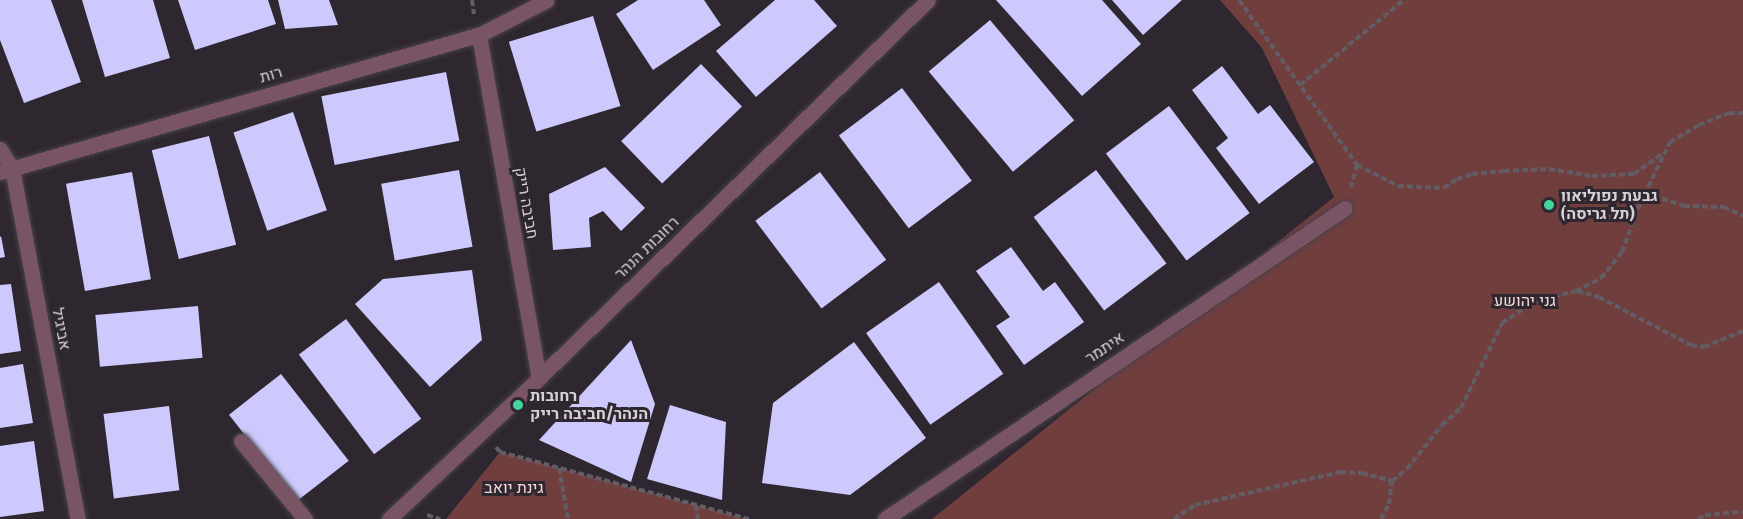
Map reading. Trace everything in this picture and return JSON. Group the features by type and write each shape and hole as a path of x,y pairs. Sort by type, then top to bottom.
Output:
{"street":[{"name":"רות","path":"6,170 479,35 547,0"},
{"name":"רחובות הנהר","path":"389,519 928,0"},
{"name":"חביבה רייק","path":"479,35 538,378"},
{"name":"אביגיל","path":"0,149 78,519"},
{"name":"איתמר","path":"885,519 1345,208"},
{"path":"242,441 305,519"}],"path":[{"path":"1239,0 1357,165 1398,186 1444,189 1457,179 1472,174 1504,171 1549,169 1592,176 1634,174 1664,152"},
{"path":"1300,85 1404,0"},
{"path":"1381,519 1389,504 1392,481 1407,469 1442,425 1461,408 1502,324 1536,301 1576,291 1601,278 1622,252 1645,193 1670,142 1681,134 1729,114 1743,113"},
{"path":"1345,208 1357,165"},
{"path":"1645,193 1684,206 1724,207 1743,216"},
{"path":"1576,291 1599,297 1691,345 1704,347 1743,331"},
{"path":"484,430 500,452 748,519"},
{"path":"559,468 568,519"},
{"path":"1174,519 1195,505 1340,472 1362,473 1392,481"},
{"path":"696,505 698,519"},
{"path":"1698,519 1714,513 1743,512"}],"green space":[{"name":"גני יהושע","path":"1220,0 1743,0 1743,519 932,519 1334,197 1262,48"},
{"name":"גינת יואב","path":"500,452 696,505 746,519 446,519"}],"building":[{"path":"0,0 51,0 81,82 24,103 0,40"},
{"path":"82,0 153,0 170,58 105,77"},
{"path":"178,0 268,0 276,24 195,50"},
{"path":"278,0 329,0 338,25 285,29"},
{"path":"638,0 704,0 721,25 653,70 616,14"},
{"path":"775,0 814,0 837,26 756,97 716,51"},
{"path":"996,0 1102,0 1141,44 1082,96"},
{"path":"1112,0 1182,0 1143,35"},
{"path":"593,16 620,106 536,132 509,42"},
{"path":"990,20 1074,120 1013,172 929,71"},
{"path":"701,64 742,106 662,184 621,141"},
{"path":"1222,66 1258,114 1270,105 1314,162 1259,204 1216,148 1228,138 1192,90"},
{"path":"446,72 459,141 335,165 321,96"},
{"path":"902,88 972,181 909,228 839,136"},
{"path":"1169,106 1250,213 1187,261 1106,154"},
{"path":"293,112 327,210 267,231 233,133"},
{"path":"209,136 236,245 179,259 152,150"},
{"path":"605,167 645,208 621,231 603,211 589,218 591,247 553,250 549,194"},
{"path":"459,170 473,247 395,261 381,184"},
{"path":"1096,170 1166,263 1104,310 1034,217"},
{"path":"132,172 151,279 85,291 66,184"},
{"path":"820,172 886,260 822,309 755,221"},
{"path":"0,237 5,257 0,258"},
{"path":"1011,247 1043,291 1055,282 1084,322 1024,365 996,326 1010,317 976,271"},
{"path":"472,270 482,340 430,387 355,304 383,279"},
{"path":"939,282 1003,374 930,425 866,333"},
{"path":"11,284 21,351 0,354 0,285"},
{"path":"198,306 203,358 100,367 95,315"},
{"path":"346,319 421,419 374,454 299,355"},
{"path":"631,340 655,404 631,482 539,440"},
{"path":"854,342 926,438 850,495 762,483 773,403"},
{"path":"23,364 33,423 0,428 0,368"},
{"path":"281,374 349,461 297,501 229,415"},
{"path":"670,405 726,422 722,500 647,479"},
{"path":"169,406 179,490 114,498 103,414"},
{"path":"34,441 44,511 0,517 0,446"}],"place":[{"name":"גבעת נפוליאון (תל גריסה)","path":"1549,205"},
{"name":"רחובות הנהר/חביבה רייק","path":"518,405"}]}
